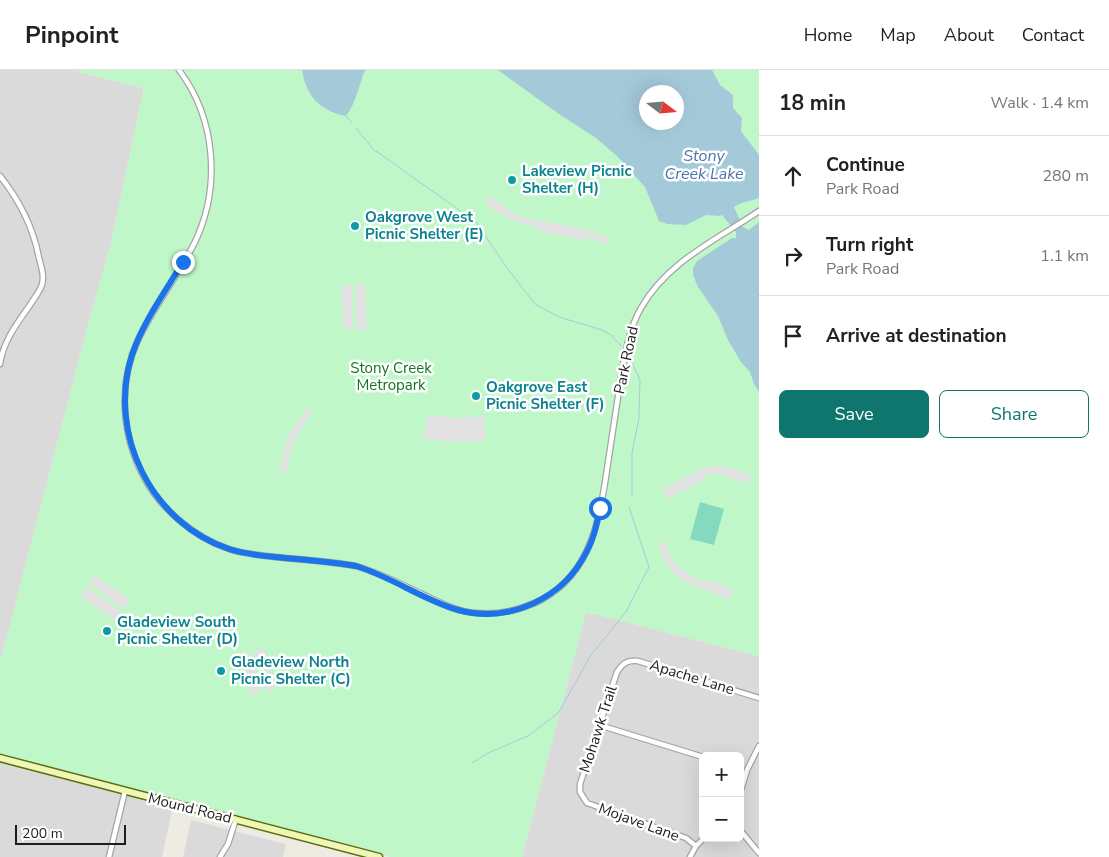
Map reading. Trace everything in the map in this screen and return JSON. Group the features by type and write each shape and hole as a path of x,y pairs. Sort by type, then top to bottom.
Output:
{"street":[{"name":"Park Road","path":"179,70 194,96 208,134 211,157 210,187 205,214 194,242 134,348 126,384 126,424 139,468 161,502 189,528 212,542 235,551 260,556 356,566 390,579 458,610 474,613 508,612 546,598 570,577 582,560 592,540 600,508 626,349 640,310 660,282 675,266 759,211"},
{"path":"0,176 15,195 36,239 43,281 39,291 16,323 5,345 0,364"},
{"name":"Apache Lane","path":"625,662 638,660 759,698"},
{"name":"Mohawk Trail","path":"582,798 580,784 617,672 625,662"},
{"path":"599,725 699,756"},
{"path":"744,780 759,746"},
{"name":"Mound Road","path":"0,758 379,857"},
{"path":"109,857 125,791"},
{"name":"Mojave Lane","path":"582,798 593,806 686,838 696,846"},
{"path":"220,857 228,844 236,820"},
{"path":"744,835 759,853"},
{"path":"690,857 700,842"}],"shaded area":[{"path":"0,70 71,70 144,88 111,243 0,663"},
{"path":"489,196 516,215 524,218 581,228 610,238 606,244 587,237 585,240 540,232 540,228 514,221 495,211 484,202"},
{"path":"355,284 365,284 367,330 357,330"},
{"path":"352,285 353,329 344,329 341,286"},
{"path":"309,407 314,412 305,422 295,439 287,472 280,472 288,436"},
{"path":"428,415 456,418 483,416 486,441 448,442 423,438"},
{"path":"722,466 751,474 749,483 725,477 725,474 712,473 705,475 706,478 668,499 662,490 698,470 706,467"},
{"path":"665,542 669,554 675,563 693,578 705,583 706,580 717,583 734,590 729,599 687,583 674,573 659,549 658,543"},
{"path":"95,575 130,600 124,609 89,583"},
{"path":"87,587 122,612 116,621 80,596"},
{"path":"586,612 759,656 759,857 522,857"},
{"path":"265,648 275,689 265,692 255,651"},
{"path":"250,652 260,693 250,696 240,655"},
{"path":"0,763 173,807 162,857 0,857"},
{"path":"191,820 286,844 283,857 183,857"}],"green space":[{"name":"Stony Creek Metropark","path":"71,70 759,70 759,656 586,612 522,857 390,857 0,756 0,663 111,243 144,88"},
{"path":"700,502 724,509 714,545 690,539"}],"water":[{"path":"302,70 365,70 355,100 346,116 329,110 316,101 307,87"},
{"name":"Stony Creek Lake","path":"498,70 712,70 720,85 733,95 733,108 742,118 741,131 759,155 759,198 734,207 743,227 749,230 759,222 759,392 750,372 741,362 728,340 718,316 698,287 693,275 693,268 697,261 732,238 736,238 736,232 722,215 706,215 686,225 667,224 659,221 645,187 617,156 596,138"}],"waterway":[{"path":"346,116 352,123"},
{"path":"356,128 373,149 476,222 507,268 535,304 559,317 602,330 611,335 621,346"},
{"path":"629,356 640,380 639,418 632,453 632,495"},
{"path":"472,763 488,753 530,735 559,712 591,655 626,612 649,567 629,507"}],"place":[{"name":"Lakeview Picnic Shelter (H)","path":"512,180"},
{"name":"Oakgrove West Picnic Shelter (E)","path":"355,226"},
{"name":"Oakgrove East Picnic Shelter (F)","path":"476,396"},
{"name":"Gladeview South Picnic Shelter (D)","path":"107,631"},
{"name":"Gladeview North Picnic Shelter (C)","path":"221,671"}],"route":[{"path":"183,262 134,348 126,384 125,413 128,436 133,452 139,468 150,487 175,517 205,538 227,549 247,554 356,566 372,571 458,610 486,614 517,610 546,598 563,584 588,550 598,521 600,508"}]}
